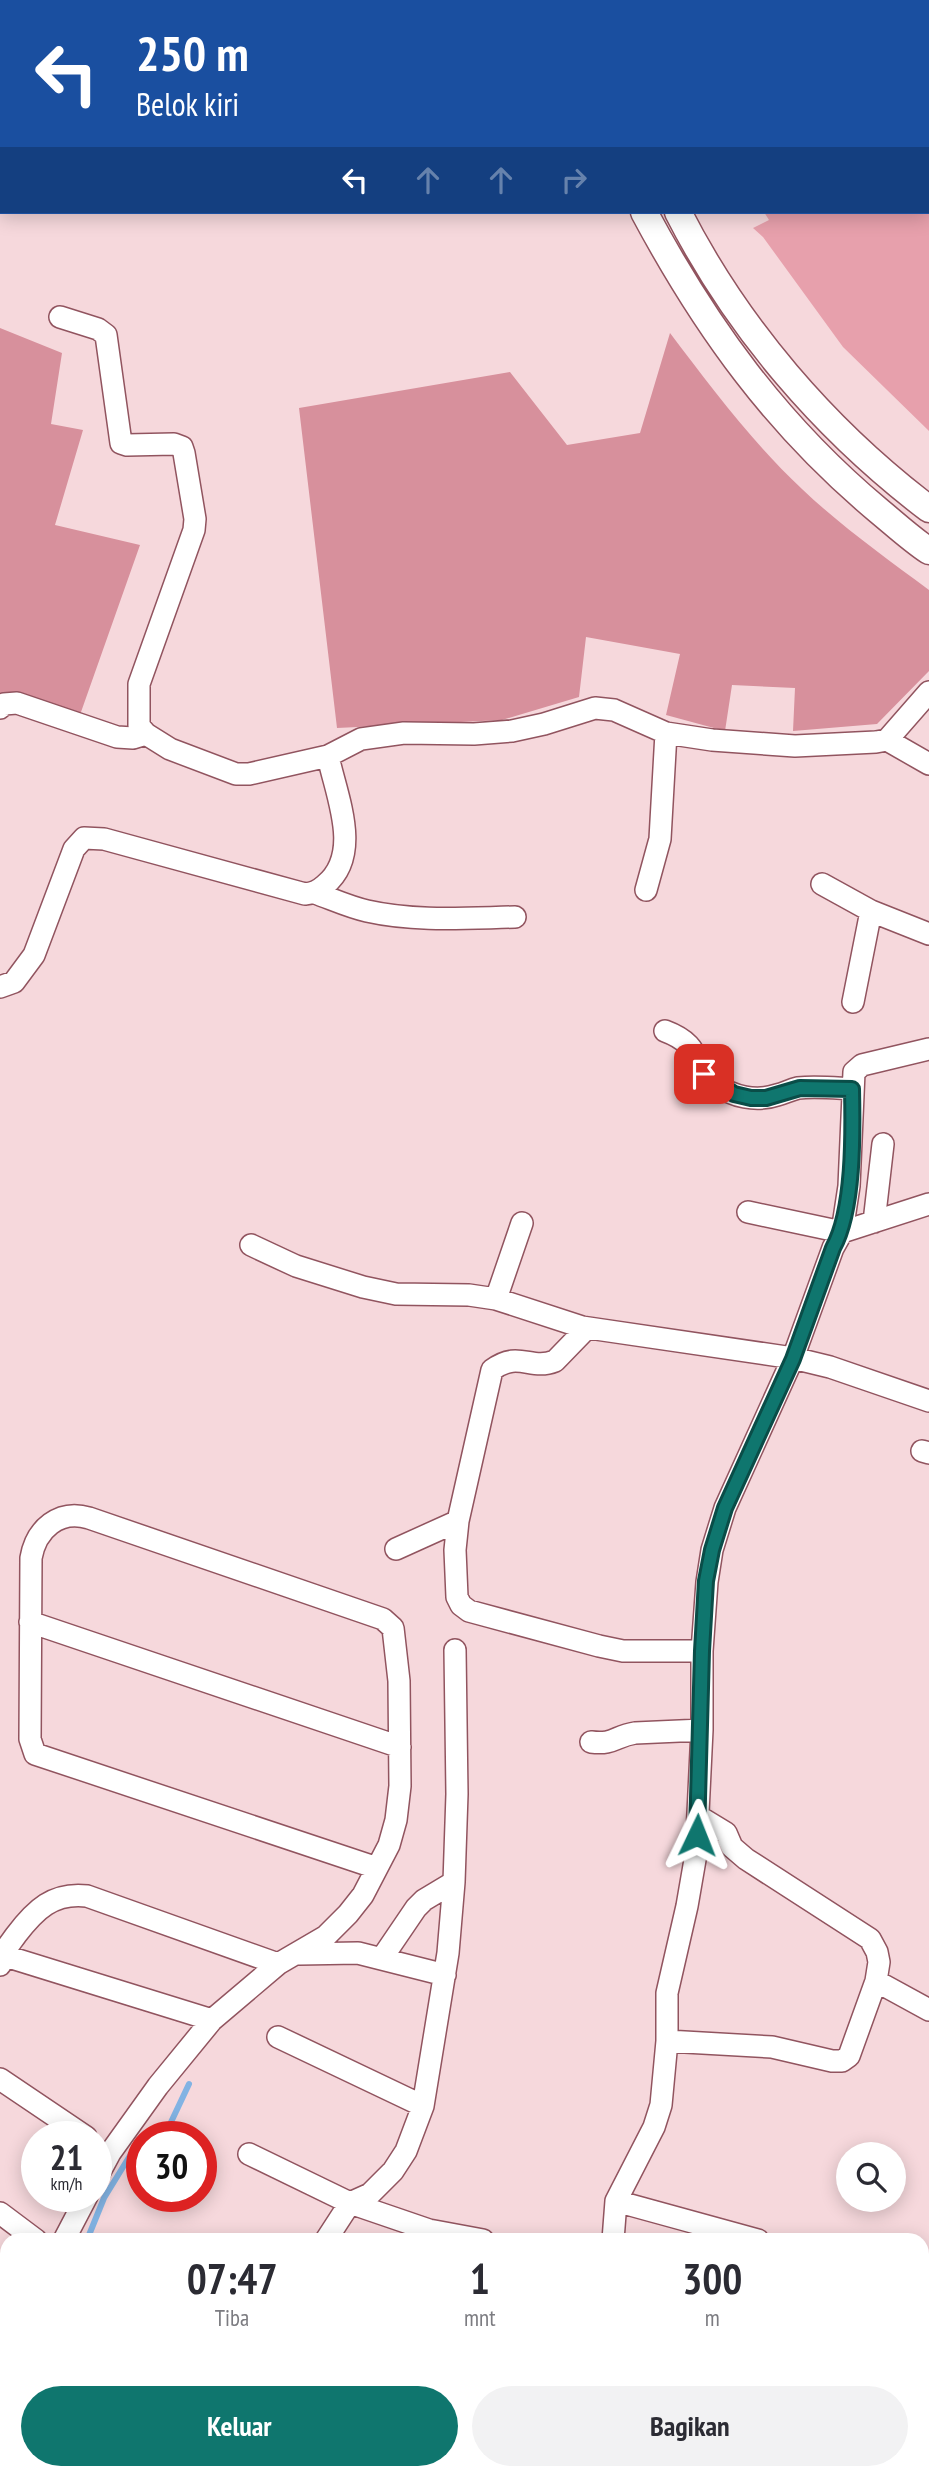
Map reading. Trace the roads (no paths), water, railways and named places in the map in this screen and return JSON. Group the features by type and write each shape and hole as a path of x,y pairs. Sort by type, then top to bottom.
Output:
{"main road":[{"path":"645,214 677,274 728,351 786,422 849,486 929,551"},
{"path":"679,214 696,248 745,323 793,382 845,438 929,509"}],"street":[{"path":"60,317 98,329 106,335 121,443 127,446 174,444 182,447 184,453 195,519 194,530 139,684 139,726 146,734 170,749 236,774 284,767 332,754 361,739 404,733 474,734 512,731 595,708 614,710 666,733 748,743 795,746 876,742 887,740 929,692"},
{"path":"0,708 4,704 17,703 117,737 133,738 146,734"},
{"path":"646,890 660,839 666,733"},
{"path":"887,740 929,764"},
{"path":"315,893 335,874 341,865 344,852 332,754"},
{"path":"0,987 14,982 34,955 74,849 84,838 104,839 305,894 315,893 363,910 400,917 515,918"},
{"path":"822,884 871,911 929,934"},
{"path":"853,1002 871,911"},
{"path":"665,1031 680,1037 694,1049 704,1074 734,1094 766,1098 800,1088 852,1089"},
{"path":"614,2233 616,2201 654,2127 661,2105 667,2041 667,1993 696,1854 702,1730 702,1651 706,1581 712,1550 725,1508 793,1359 833,1248 842,1232 849,1186 854,1072 862,1065 929,1049"},
{"path":"874,1222 883,1144"},
{"path":"748,1212 842,1232 929,1204"},
{"path":"496,1299 522,1223"},
{"path":"251,1245 296,1266 363,1287 396,1294 469,1295 496,1299 587,1328 830,1367 929,1401"},
{"path":"587,1328 555,1361 537,1364 520,1360 506,1361 492,1370 458,1521 455,1550 457,1597 468,1611 611,1649 702,1651"},
{"path":"112,2138 212,2020 285,1959 326,1936 363,1895 390,1845 396,1820 400,1786 397,1653 393,1628 374,1615 79,1515 58,1518 48,1524 36,1539 33,1548 30,1739 35,1754 377,1868"},
{"path":"396,1549 458,1521"},
{"path":"30,1622 400,1747"},
{"path":"331,2233 350,2203 370,2194 393,2171 406,2151 424,2106 445,1975 454,1882 457,1794 455,1650"},
{"path":"591,1742 606,1744 635,1733 702,1730"},
{"path":"667,2041 772,2047 842,2061 849,2056 876,1981 879,1962 870,1939 746,1859 732,1847 726,1833 698,1816"},
{"path":"383,1958 416,1908 454,1882"},
{"path":"212,2020 1,1960 33,1913 72,1894 87,1896 285,1959 328,1952 358,1953 445,1975"},
{"path":"876,1981 929,2010"},
{"path":"278,2037 424,2106"},
{"path":"0,2079 62,2121"},
{"path":"250,2154 350,2203 445,2233"},
{"path":"616,2201 733,2233"},
{"path":"68,2233 79,2212"},
{"path":"0,2213 27,2233"}],"waterway":[{"path":"172,2121 189,2084"},
{"path":"90,2233 104,2198 126,2162"}]}
